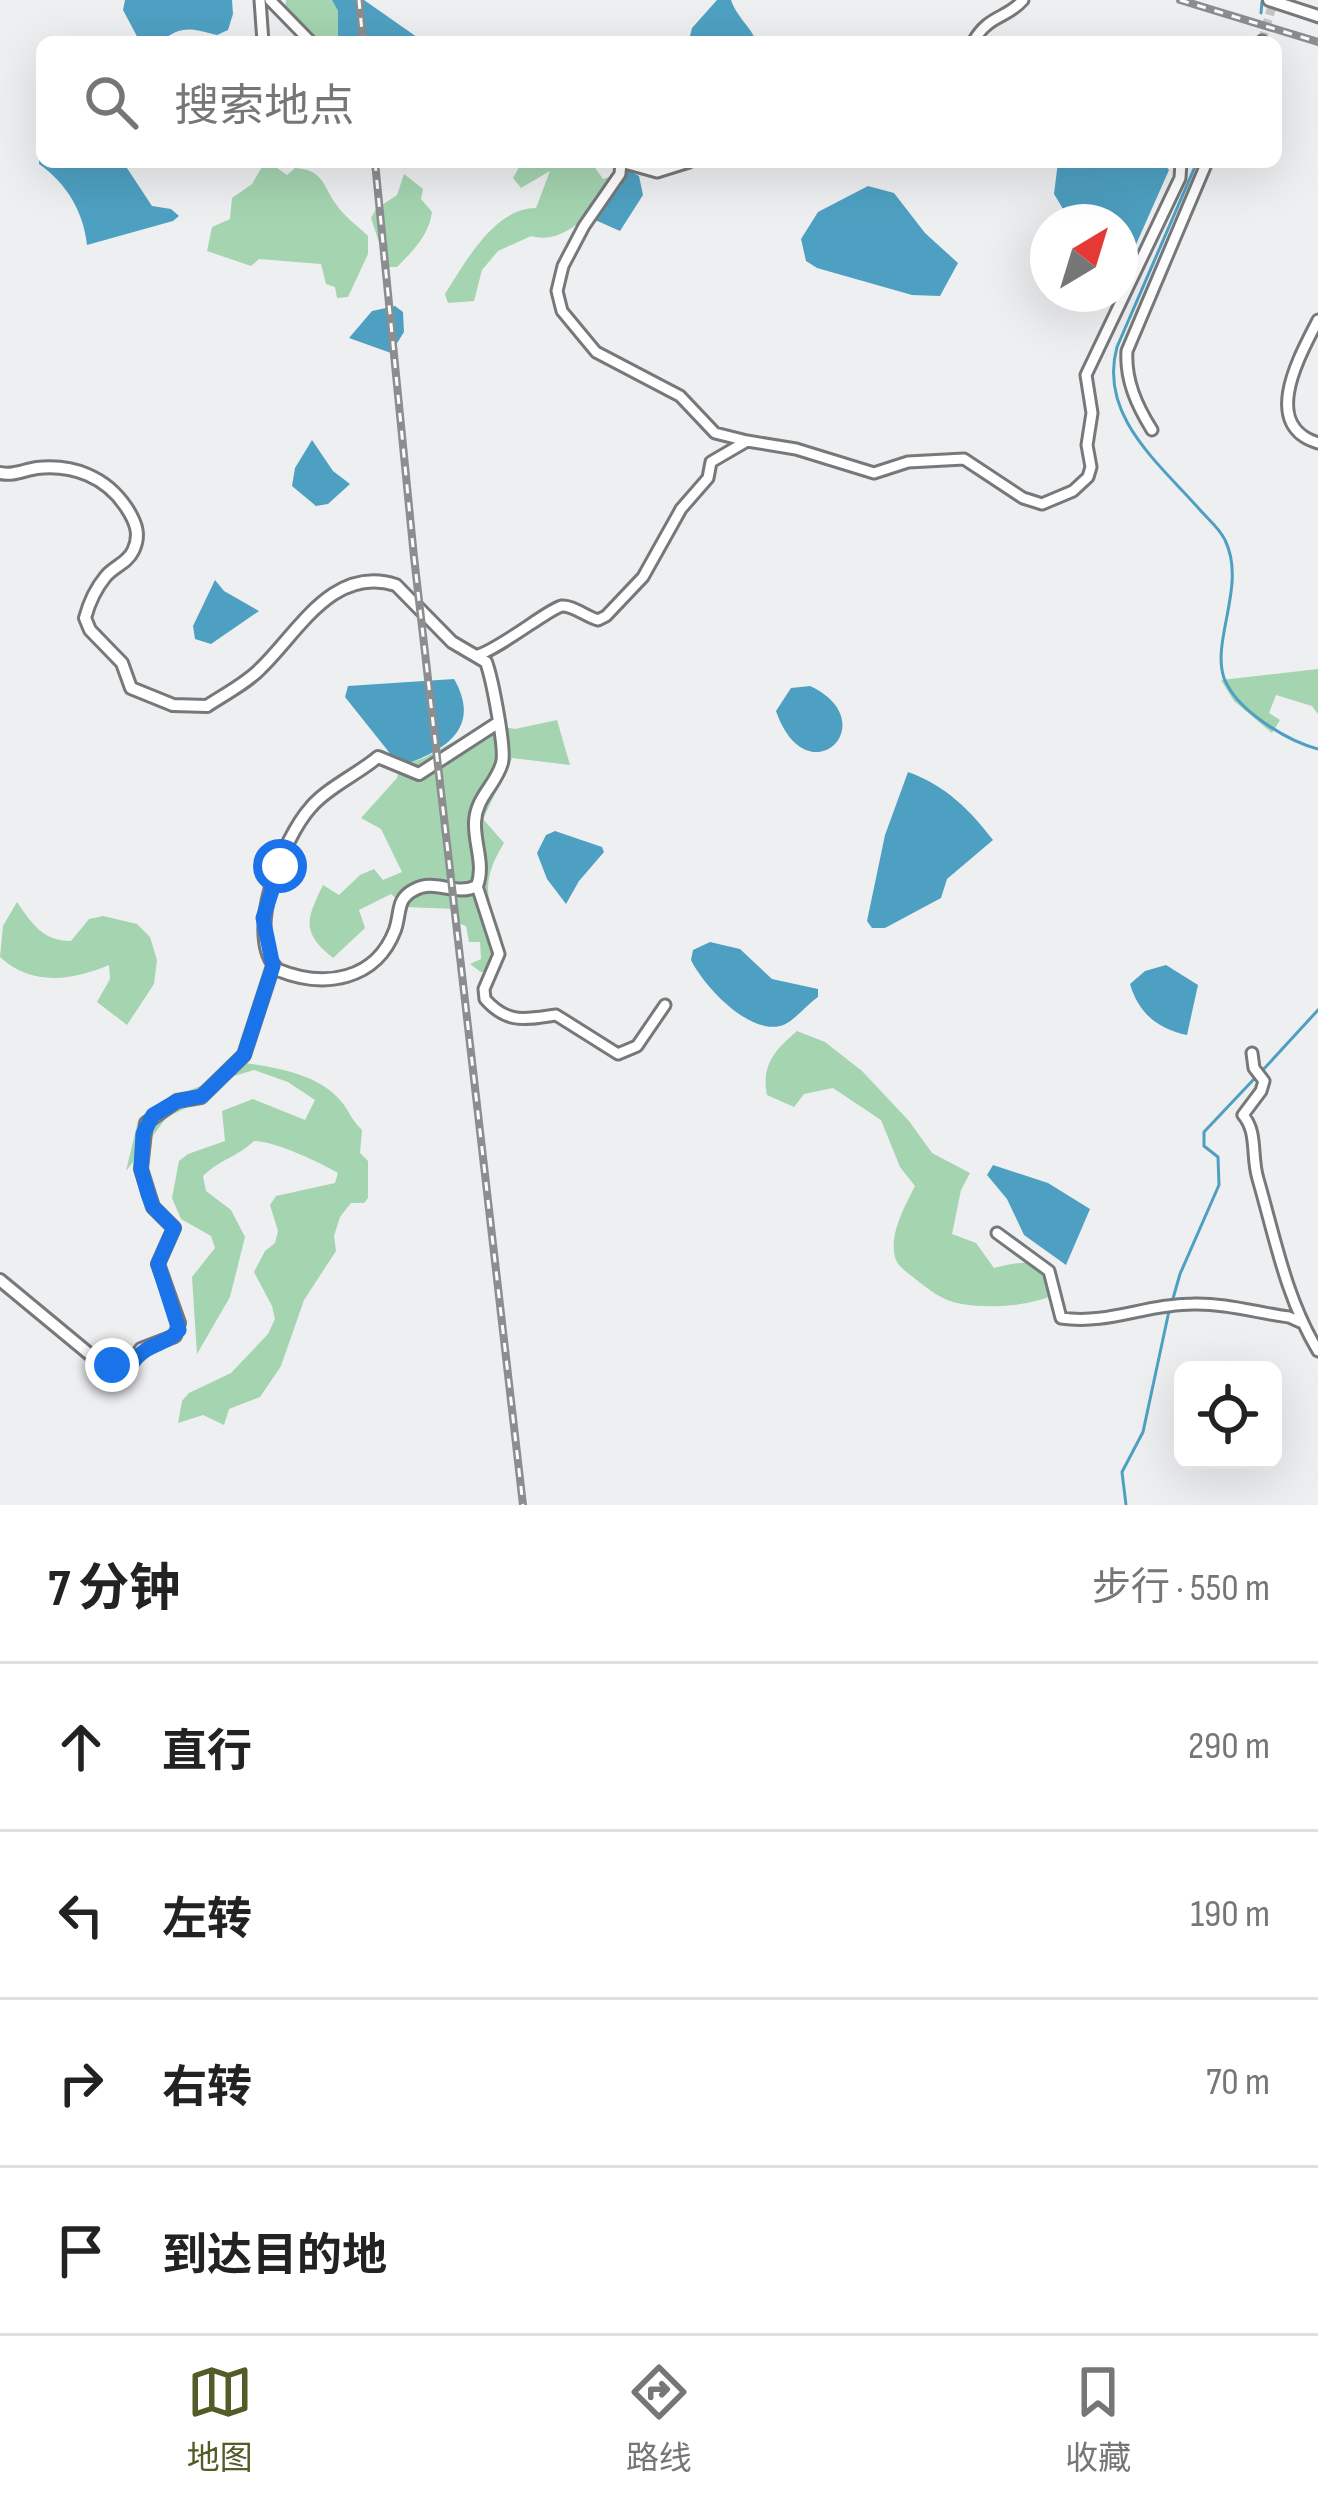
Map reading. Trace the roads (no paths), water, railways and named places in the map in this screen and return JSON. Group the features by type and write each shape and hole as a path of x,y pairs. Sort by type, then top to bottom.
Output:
{"street":[{"path":"260,0 263,36"},
{"path":"270,0 305,36"},
{"path":"978,36 995,16 1023,0"},
{"path":"1269,0 1318,16"},
{"path":"621,168 562,266 557,291 562,311 596,352 680,396 715,433 796,449 874,473 908,462 964,459 1023,498 1042,504 1073,491 1088,477 1091,406 1086,375 1181,168"},
{"path":"1152,430 1134,394 1126,368 1127,351 1204,168"},
{"path":"1180,178 1197,183"},
{"path":"1318,320 1292,369 1287,391 1292,422 1307,440 1318,443"},
{"path":"478,655 509,641 556,608 570,608 598,620 606,616 643,578 680,509 708,478 712,462 747,441"},
{"path":"0,473 58,467 86,473 126,506 138,530 136,546 107,575 85,618 90,630 122,663 131,688 154,700 207,706 259,672 322,602 349,584 384,581 396,585 452,642 486,662 495,690 503,756 476,814 482,873 477,886 499,954 484,989 485,999 502,1014 528,1022 556,1015 618,1054 637,1046 664,1004"},
{"path":"0,1280 102,1363 129,1367 141,1349 175,1336 179,1323 158,1264 174,1228 153,1207 148,1194 141,1169 143,1134 153,1115 177,1101 202,1096 244,1055 273,966 263,918 289,842 308,809 378,758 419,775 496,724"},
{"path":"273,966 302,978 353,976 379,957 393,935 402,899 412,890 436,886 461,892 477,886"},
{"path":"1252,1053 1262,1091 1243,1115 1252,1124 1256,1174 1300,1322 1318,1351"},
{"path":"998,1233 1049,1271 1061,1318 1109,1320 1134,1309 1190,1303 1300,1322"}],"water":[{"path":"125,0 232,0 233,14 228,30 217,35 188,29 169,36 137,36 123,10"},
{"path":"332,0 364,0 415,36 338,36 338,11"},
{"path":"717,0 731,0 753,36 690,36"},
{"path":"44,168 127,168 152,206 171,209 179,216 87,245 82,221 58,180"},
{"path":"1057,168 1169,170 1138,240 1138,204 1060,204 1054,194"},
{"path":"626,169 639,176 643,195 620,231 593,219"},
{"path":"868,186 894,193 925,233 958,263 940,296 912,295 806,261 801,239 818,212"},
{"path":"395,306 403,312 404,332 391,353 349,338 372,311"},
{"path":"312,440 333,471 350,484 328,504 316,506 292,486 295,468"},
{"path":"215,580 224,591 259,611 211,644 195,639 193,626"},
{"path":"454,679 462,697 461,725 444,746 400,766 345,697 348,686"},
{"path":"810,686 832,701 842,718 834,745 821,752 805,750 790,737 776,711 791,688"},
{"path":"908,772 956,800 993,840 947,879 941,898 885,928 872,928 867,921 885,835"},
{"path":"555,831 602,847 604,852 566,904 547,879 537,853 546,835"},
{"path":"710,942 740,949 772,979 818,989 818,997 785,1024 754,1023 716,994 691,960 693,950"},
{"path":"1166,965 1198,985 1187,1035 1150,1018 1130,984 1145,971"},
{"path":"993,1165 1048,1183 1090,1209 1066,1265 1024,1235 1007,1199 987,1175"}],"waterway":[{"path":"1261,13 1262,2"},
{"path":"1278,9 1318,23"},
{"path":"1194,168 1117,347 1116,395 1136,437 1225,540 1232,575 1221,663 1230,690 1264,722 1318,749"},
{"path":"1262,1071 1318,1010"},
{"path":"1172,1302 1219,1185 1218,1157 1204,1146 1204,1132 1255,1078"},
{"path":"1126,1505 1122,1472 1143,1432 1169,1311"}],"tunnel":[{"path":"1263,36 1273,3"}],"railway":[{"path":"359,0 362,36"},
{"path":"1180,0 1318,42"},
{"path":"376,168 414,557 523,1505"}]}
